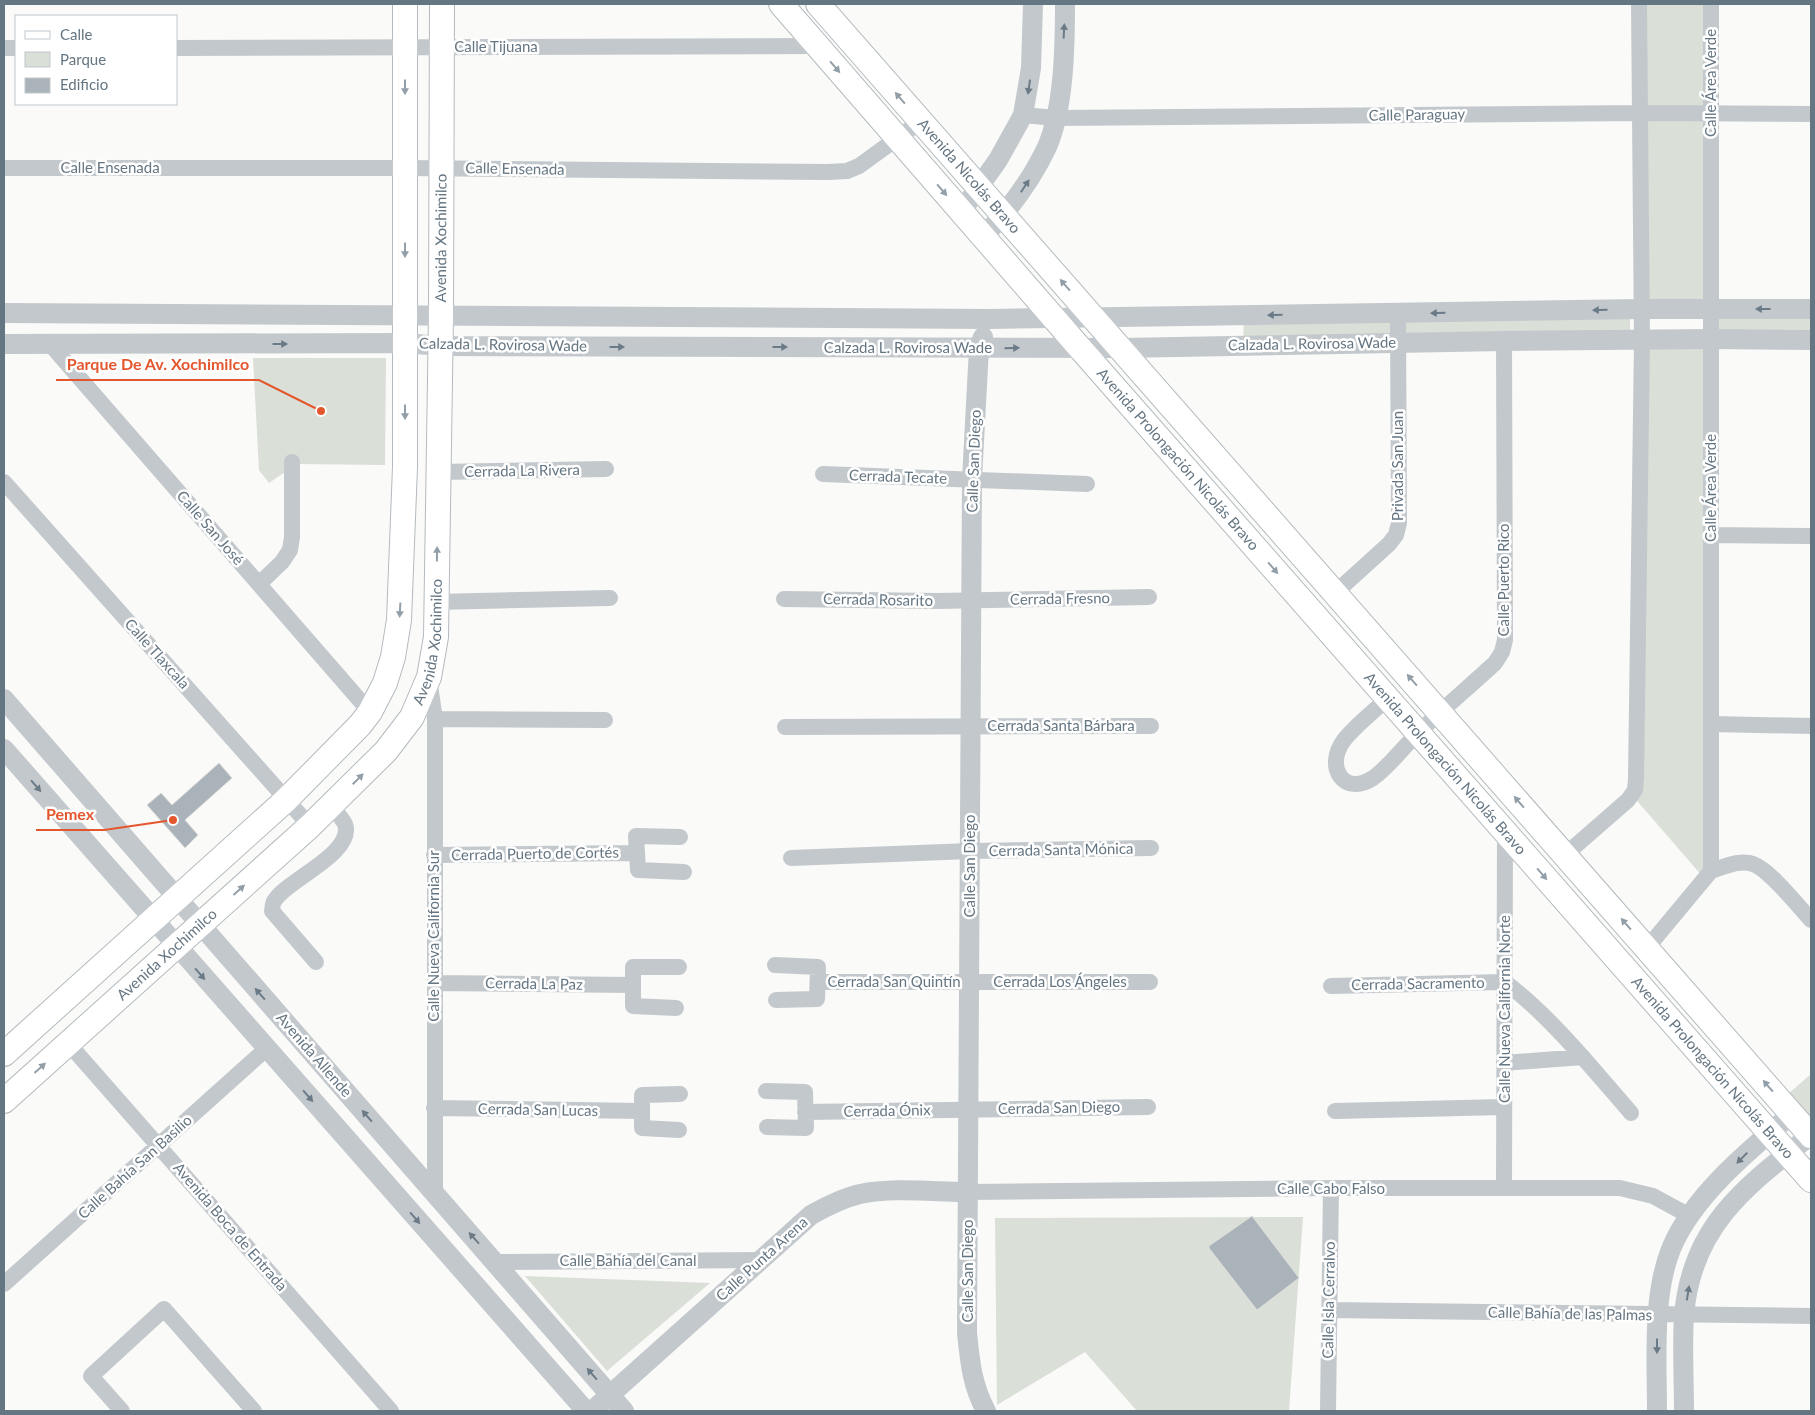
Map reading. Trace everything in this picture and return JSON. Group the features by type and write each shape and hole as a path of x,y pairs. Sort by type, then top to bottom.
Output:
{"main road":[{"name":"Avenida Xochimilco","path":"4,1054 286,800 360,726 370,712 384,683 393,657 399,620 405,467 405,4"},
{"name":"Avenida Xochimilco","path":"4,1101 310,826 386,751 412,717 429,677 436,637 441,315 442,4"},
{"name":"Avenida Nicolás Bravo","path":"780,4 1079,347"},
{"name":"Avenida Nicolás Bravo","path":"818,4 1121,348"},
{"name":"Avenida Prolongación Nicolás Bravo","path":"1079,347 1811,1180"},
{"name":"Avenida Prolongación Nicolás Bravo","path":"1121,348 1811,1136"}],"street":[{"path":"961,212 980,188 1023,116 1031,68 1033,4"},
{"path":"983,237 1004,215 1026,186 1047,146 1056,118 1062,74 1065,4"},
{"path":"1565,855 1628,800 1635,790 1642,340 1639,4"},
{"name":"Calle Área Verde","path":"1711,4 1711,871"},
{"name":"Calle Tijuana","path":"178,48 816,46"},
{"name":"Calle Paraguay","path":"1023,116 1056,118 1640,112 1811,114"},
{"name":"Calle Ensenada","path":"4,168 405,168 828,172 847,171 859,166 921,121"},
{"name":"Calzada L. Rovirosa Wade","path":"4,313 1095,319 1811,309"},
{"name":"Privada San Juan","path":"1335,593 1389,544 1396,535 1399,523 1398,314"},
{"name":"Calle San Diego","path":"986,1411 979,1398 971,1371 967,1333 972,480 979,348 990,319"},
{"name":"Calzada L. Rovirosa Wade","path":"4,344 405,343 440,346 1121,348 1398,342 1811,340"},
{"name":"Calle Puerto Rico","path":"1388,698 1344,740 1337,752 1334,763 1337,773 1345,781 1356,784 1374,777 1418,732 1495,663 1502,652 1505,640 1504,341"},
{"name":"Calle San José","path":"50,344 370,712"},
{"path":"259,584 282,562 290,550 292,537 292,462"},
{"name":"Cerrada La Rivera","path":"438,472 606,469"},
{"name":"Cerrada Tecate","path":"823,474 1087,484"},
{"name":"Calle Tlaxcala","path":"4,482 310,826"},
{"path":"1711,535 1811,536"},
{"name":"Cerrada Fresno","path":"972,600 1149,597"},
{"path":"436,602 610,598"},
{"name":"Cerrada Rosarito","path":"784,599 972,600"},
{"name":"Calle Nueva California Sur","path":"429,677 435,719 435,1195"},
{"name":"Avenida Allende","path":"4,699 624,1411"},
{"path":"435,719 605,720"},
{"path":"1711,724 1811,726"},
{"name":"Cerrada Santa Bárbara","path":"785,726 1151,726"},
{"path":"4,749 176,947 586,1411"},
{"path":"316,962 272,911 273,902 280,893 318,867 339,847 346,835 345,824 331,805"},
{"name":"Calle Nueva California Norte","path":"1504,1188 1505,831"},
{"path":"680,837 636,836 638,870 684,872"},
{"name":"Cerrada Santa Mónica","path":"791,858 970,851 1151,848"},
{"name":"Cerrada Puerto de Cortés","path":"434,855 637,853"},
{"path":"1646,948 1711,871 1736,863 1752,864 1766,872 1811,920"},
{"path":"775,965 818,974"},
{"path":"676,1008 633,1006 633,967 679,968"},
{"name":"Cerrada San Quintín","path":"776,1000 817,999 818,974 970,982"},
{"name":"Cerrada Los Ángeles","path":"970,982 1150,982"},
{"path":"1505,982 1524,997 1583,1058 1631,1114"},
{"name":"Cerrada Sacramento","path":"1331,986 1505,982"},
{"name":"Cerrada La Paz","path":"434,983 633,986"},
{"name":"Avenida Boca de Entrada","path":"68,1043 391,1411"},
{"name":"Calle Bahía San Basilio","path":"4,1284 266,1049"},
{"path":"1504,1063 1583,1058"},
{"path":"766,1092 805,1092 806,1128 767,1128"},
{"path":"679,1130 642,1128 642,1095 680,1094"},
{"name":"Cerrada San Diego","path":"969,1110 1148,1107"},
{"path":"1335,1111 1504,1107"},
{"name":"Cerrada San Lucas","path":"434,1108 642,1111"},
{"name":"Cerrada Ónix","path":"805,1112 969,1110"},
{"path":"1657,1411 1657,1315 1664,1274 1671,1249 1688,1215 1745,1155 1792,1114"},
{"path":"1684,1411 1684,1316 1690,1279 1700,1250 1709,1232 1730,1206 1760,1175 1811,1136"},
{"name":"Calle Cabo Falso","path":"968,1192 1331,1188 1620,1188 1653,1196 1688,1215"},
{"name":"Calle Isla Cerralvo","path":"1328,1411 1331,1188"},
{"name":"Calle Punta Arena","path":"592,1411 811,1216 838,1201 861,1194 889,1191 968,1192"},
{"name":"Calle Bahía del Canal","path":"495,1262 761,1260"},
{"path":"122,1411 91,1376 164,1309 254,1411"},
{"name":"Calle Bahía de las Palmas","path":"1329,1310 1684,1316 1811,1316"}],"green space":[{"path":"1640,4 1711,4 1710,307 1642,308"},
{"path":"1630,310 1630,339 1399,342 1399,314"},
{"path":"1811,311 1811,338 1713,337 1714,312"},
{"path":"1397,314 1397,342 1243,344 1244,317"},
{"path":"1711,339 1703,877 1632,795 1642,340"},
{"path":"253,358 386,358 385,465 297,464 269,483 259,470"},
{"path":"1811,1074 1811,1120 1788,1094"},
{"path":"1303,1217 1289,1411 1137,1411 1085,1352 997,1405 995,1218"},
{"path":"525,1276 710,1283 607,1371"}],"building":[{"path":"219,763 232,778 185,820 198,835 185,848 147,805 161,793 172,805"},
{"path":"1252,1216 1299,1278 1257,1310 1209,1248 1209,1246"}],"place":[{"name":"Parque De Av. Xochimilco","path":"321,411"},
{"name":"Pemex","path":"173,820"}]}
